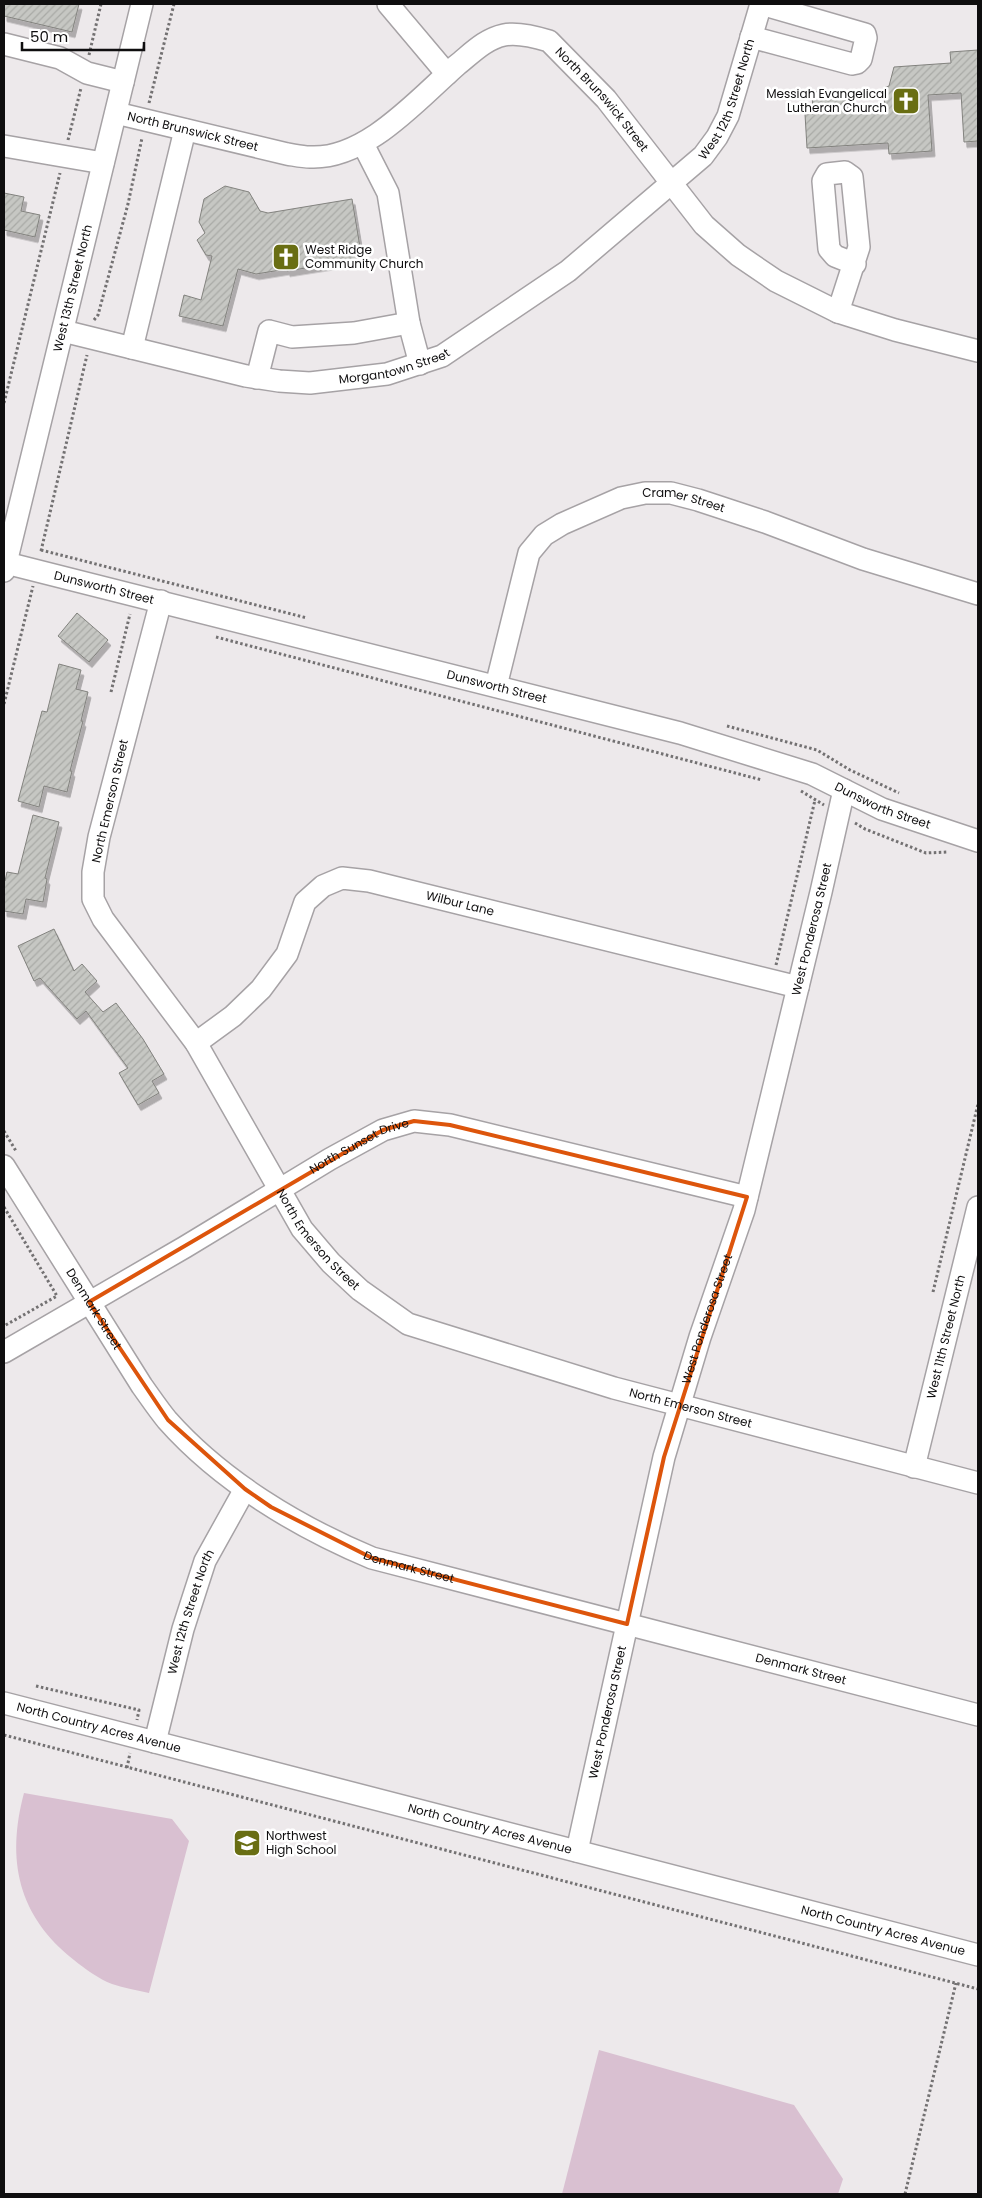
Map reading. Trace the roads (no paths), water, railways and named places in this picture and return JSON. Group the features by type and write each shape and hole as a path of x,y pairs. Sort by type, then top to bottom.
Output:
{"street":[{"name":"West 13th Street North","path":"5,567 142,4"},
{"path":"388,4 447,74"},
{"path":"751,37 852,64 857,63 861,59 866,38 865,34 761,4"},
{"name":"West 12th Street North","path":"672,182 703,156 717,137 728,116 761,4"},
{"name":"North Brunswick Street","path":"116,114 311,158 334,154 363,144 416,103 482,44 494,38 506,34 549,41 606,99 704,225 738,255 776,281 838,312 895,330 978,350"},
{"path":"4,44 60,58 85,71 123,82"},
{"path":"132,348 186,130"},
{"path":"363,144 388,193 409,323 420,364"},
{"path":"4,146 103,163"},
{"name":"Morgantown Street","path":"62,331 257,378 310,383 387,374 442,356 568,271 672,182"},
{"path":"838,312 855,264"},
{"path":"257,378 269,331 292,337 354,334 409,323"},
{"name":"Cramer Street","path":"496,686 529,553 544,535 562,524 621,498 645,493 671,493 698,500 765,522 863,559 978,594"},
{"name":"Dunsworth Street","path":"5,567 159,611 496,686 680,733 812,774 882,809 978,841"},
{"name":"North Emerson Street","path":"159,611 99,837 93,872 93,899 103,919 196,1043 302,1229 331,1263 360,1290 408,1324 614,1388 978,1483"},
{"name":"West Ponderosa Street","path":"577,1851 664,1457 747,1197 844,790"},
{"name":"Wilbur Lane","path":"196,1043 232,1016 261,989 287,954 305,902 323,886 342,878 369,881 798,987"},
{"name":"North Sunset Drive","path":"4,1352 382,1130 414,1121 450,1125 747,1197"},
{"name":"Denmark Street","path":"4,1166 142,1386 168,1420 199,1451 245,1489 305,1526 372,1558 978,1715"},
{"name":"West 11th Street North","path":"914,1467 978,1206"},
{"name":"West 12th Street North","path":"156,1742 183,1629 205,1561 245,1489"},
{"name":"North Country Acres Avenue","path":"4,1703 978,1955"}],"place":[{"name":"Messiah Evangelical Lutheran Church","path":"906,101"},
{"name":"West Ridge Community Church","path":"286,257"},
{"name":"Northwest High School","path":"247,1843"}]}
